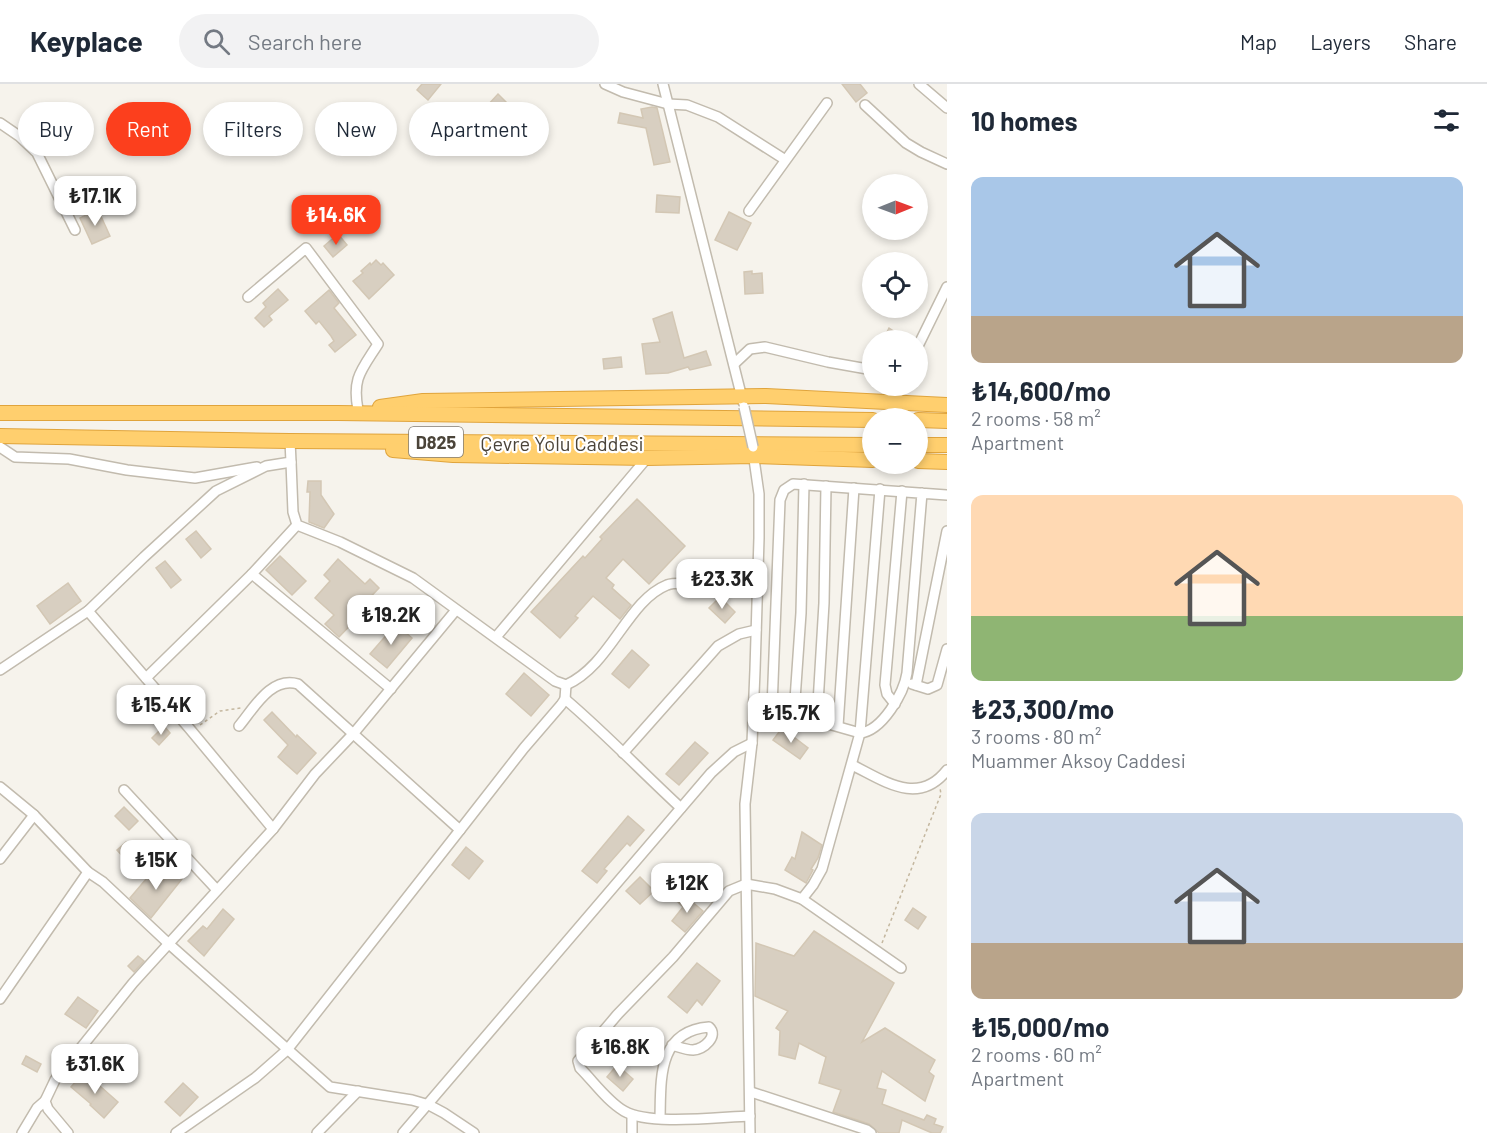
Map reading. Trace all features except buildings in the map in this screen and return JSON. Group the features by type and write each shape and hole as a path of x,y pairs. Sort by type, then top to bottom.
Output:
{"highway":[{"path":"338,413 423,401 743,402 777,397 947,405"},
{"name":"Çevre Yolu Caddesi","path":"0,413 338,413 862,420"},
{"path":"928,420 947,421"},
{"name":"Çevre Yolu Caddesi","path":"0,436 290,441 862,445"},
{"path":"290,441 453,455 647,458 753,452 862,459"},
{"path":"928,445 947,445"},
{"path":"928,461 947,462"}],"street":[{"path":"605,84 622,92 668,104 687,105 718,117 784,159"},
{"path":"663,84 743,402 759,494 752,743 745,804 750,1133"},
{"path":"919,84 947,108"},
{"path":"748,212 784,159 827,103"},
{"path":"865,105 906,143 947,164"},
{"path":"0,123 19,136 37,153 75,230"},
{"path":"248,297 306,248 378,344 358,376 355,393 358,410"},
{"path":"926,330 947,287"},
{"path":"734,364 750,348 765,347 862,368"},
{"path":"290,441 293,512 297,525"},
{"path":"0,447 15,457 69,459 127,470 195,478 291,462"},
{"path":"496,637 647,458"},
{"path":"0,670 88,611 216,491 266,466"},
{"path":"794,714 801,613 804,484"},
{"path":"922,493 906,682 895,704 871,730 860,733 772,708 780,500 784,490 789,485 804,484 880,489 947,495"},
{"path":"817,720 824,603 826,486"},
{"path":"838,726 854,488"},
{"path":"802,899 822,869 860,733 880,489"},
{"path":"895,704 886,694 885,685 902,491"},
{"path":"297,525 340,542 413,578 555,681 566,685 578,680 596,663 646,599 668,585 711,584 758,572"},
{"path":"146,678 252,574 297,525"},
{"path":"916,685 947,531"},
{"path":"252,574 391,689"},
{"path":"22,1133 37,1108 45,1101 55,1080 133,982 273,829 315,774 354,734 456,610"},
{"path":"88,611 273,829"},
{"path":"623,753 718,646 732,637 756,630"},
{"path":"906,682 928,689 937,685 947,650"},
{"path":"239,726 267,692 277,684 290,681 298,684 460,830"},
{"path":"176,1133 255,1078 287,1050 565,699 566,685"},
{"path":"565,699 598,727 681,808"},
{"path":"403,1133 429,1106 711,773 734,752 752,743"},
{"path":"852,765 897,788 924,786 937,780 947,770"},
{"path":"0,787 34,816 88,872 103,882 169,945 330,1087 412,1100 444,1113 474,1133"},
{"path":"124,790 217,890"},
{"path":"0,859 34,816"},
{"path":"0,999 88,872"},
{"path":"750,1116 644,1118 616,1104 580,1068 578,1061 617,1015 673,957 729,891 746,884 776,890 802,899 901,968"},
{"path":"660,1118 663,1062 672,1045"},
{"path":"317,1133 358,1091"},
{"path":"751,1092 871,1133"},
{"path":"45,1101 48,1109 68,1133"},
{"path":"632,1114 632,1133"}],"path":[{"path":"189,728 202,724 220,711 254,708"},
{"path":"878,952 941,794 937,780"}]}
